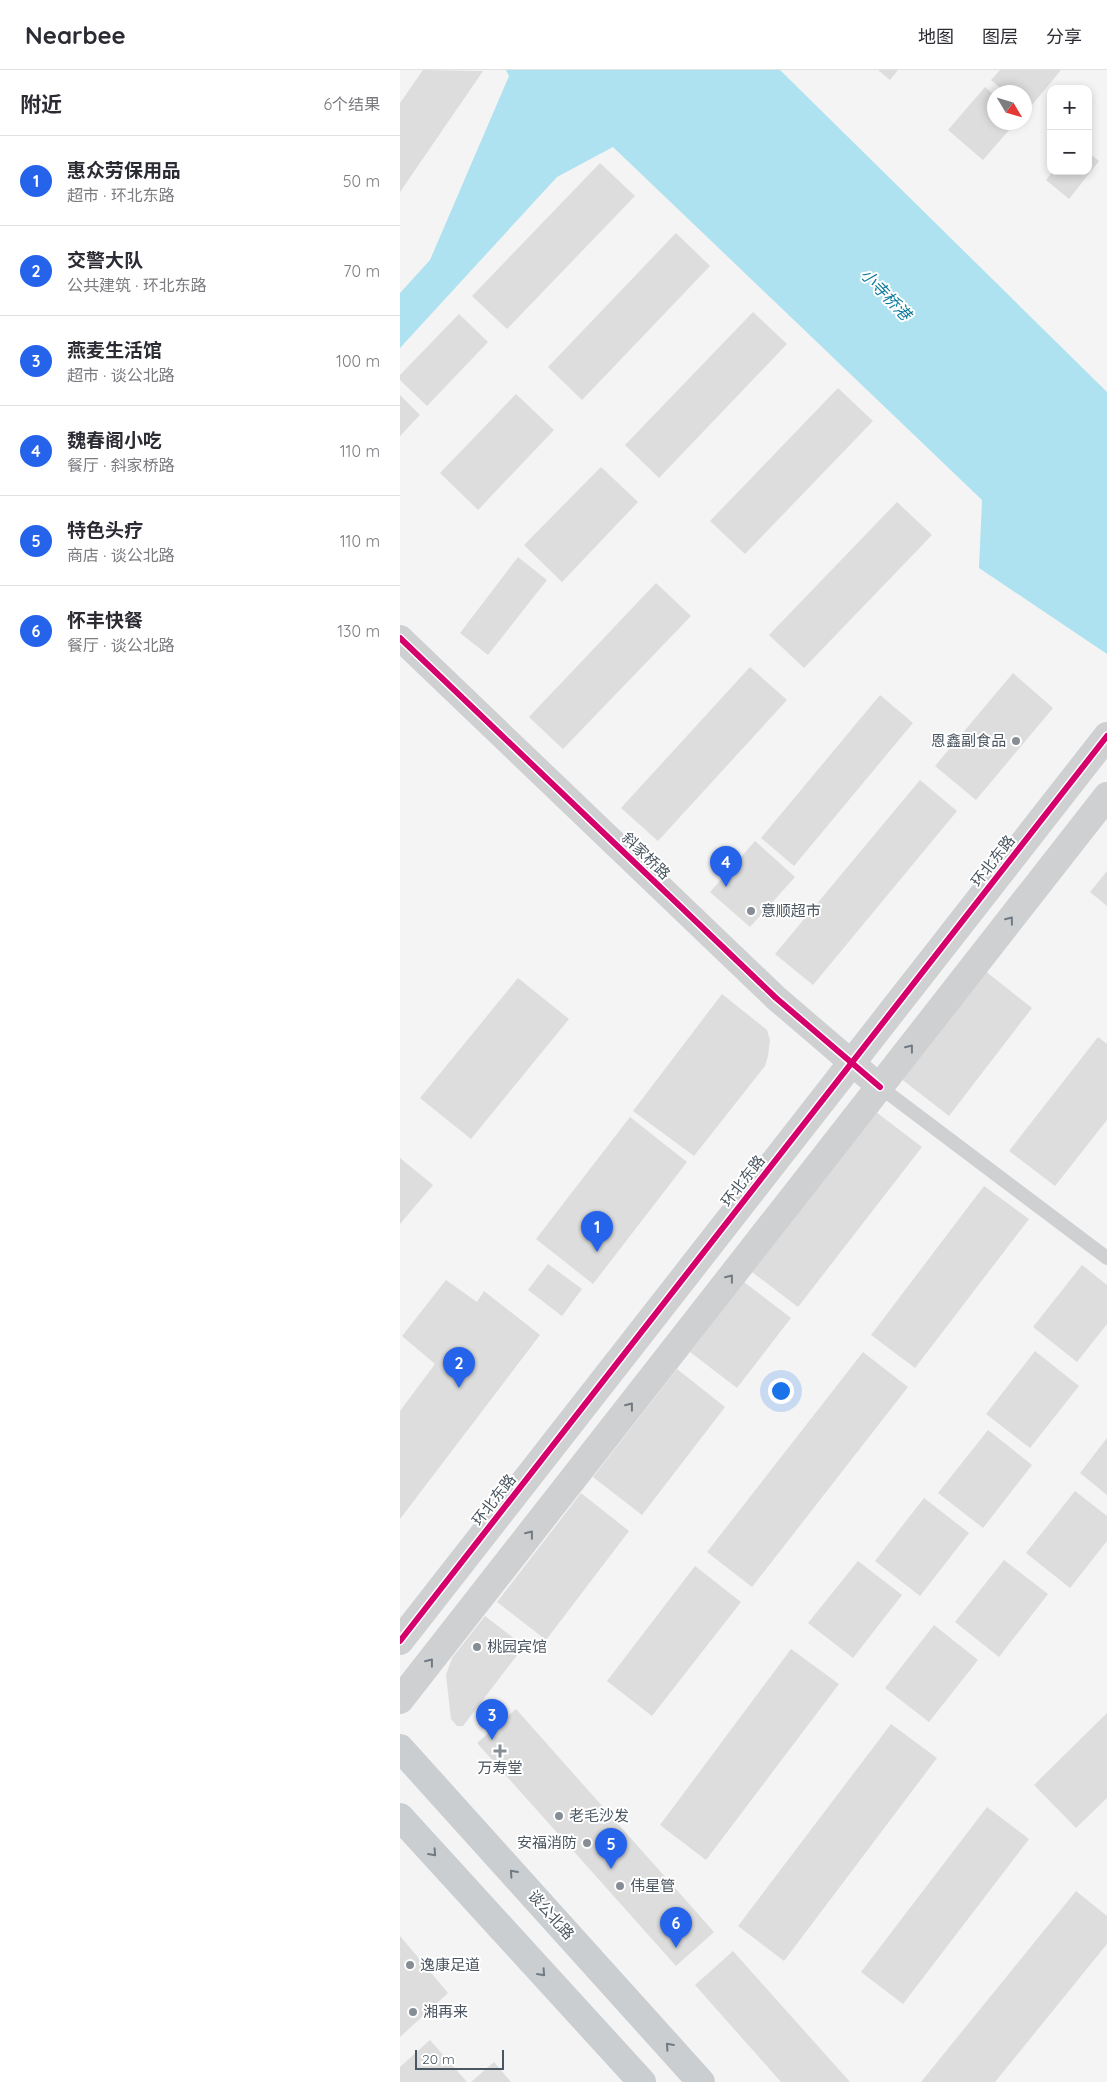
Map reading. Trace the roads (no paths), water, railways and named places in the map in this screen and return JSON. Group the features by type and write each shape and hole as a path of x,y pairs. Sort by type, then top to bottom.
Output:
{"main road":[{"name":"谈公北路","path":"400,1748 701,2082"},
{"path":"400,1817 642,2082"}],"street":[{"name":"斜家桥路","path":"400,638 776,998 880,1086"},
{"name":"环北东路","path":"400,1641 1103,741"},
{"path":"400,1700 1107,796"}],"lane":[{"path":"880,1086 1107,1258"}],"water":[{"name":"小寺桥港","path":"506,70 780,70 1107,392 1107,654 979,568 982,500 613,147 557,177 400,348 400,293 430,260 509,76"}],"place":[{"name":"恩鑫副食品","path":"1016,741"},
{"name":"魏春阁小吃","path":"726,887"},
{"name":"意顺超市","path":"751,911"},
{"name":"惠众劳保用品","path":"597,1252"},
{"name":"交警大队","path":"459,1388"},
{"name":"桃园宾馆","path":"477,1647"},
{"name":"燕麦生活馆","path":"492,1740"},
{"name":"万寿堂","path":"500,1751"},
{"name":"老毛沙发","path":"559,1816"},
{"name":"安福消防","path":"587,1843"},
{"name":"特色头疗","path":"611,1869"},
{"name":"伟星管","path":"620,1886"},
{"name":"怀丰快餐","path":"676,1948"},
{"name":"逸康足道","path":"410,1965"},
{"name":"湘再来","path":"413,2012"}]}
